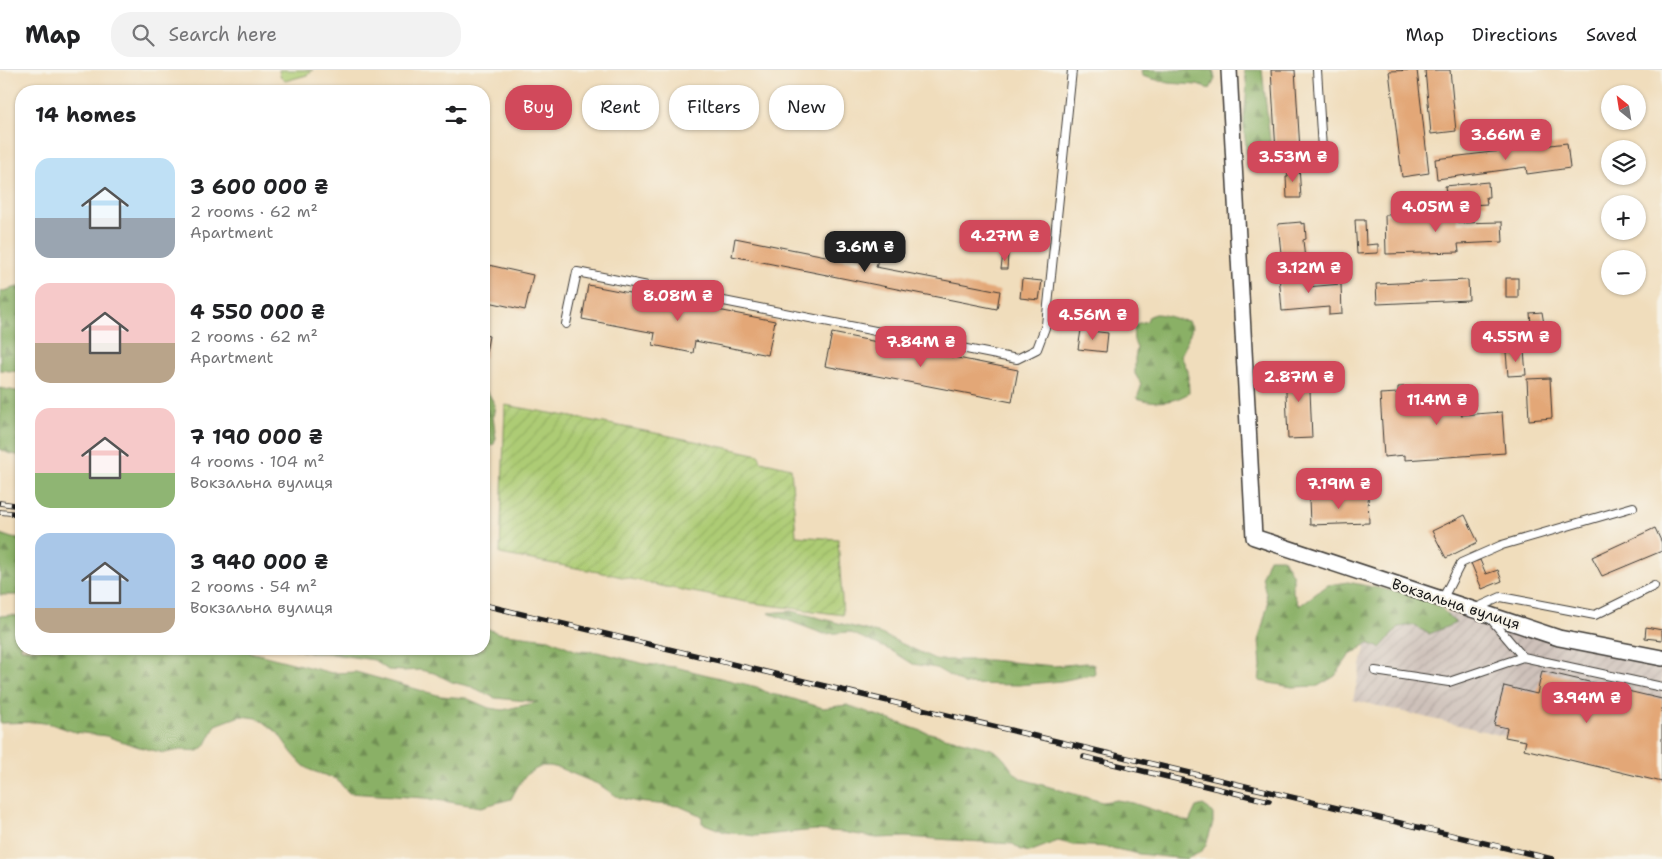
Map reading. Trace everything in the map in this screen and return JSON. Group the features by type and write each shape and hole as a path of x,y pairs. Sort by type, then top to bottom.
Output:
{"street":[{"name":"Вокзальна вулиця","path":"1229,70 1254,537 1559,638 1662,658"}],"lane":[{"path":"566,324 578,272 1017,359 1037,349 1046,325 1072,70"},
{"path":"1317,70 1322,149"},
{"path":"1442,600 1461,563 1502,546 1633,507"},
{"path":"1473,610 1501,597 1595,615 1654,586"},
{"path":"1488,615 1523,657"},
{"path":"1375,671 1449,682 1523,657 1662,687"}],"shaded area":[{"path":"1377,596 1662,662 1662,782 1524,749 1525,741 1353,700"}],"green space":[{"path":"279,70 313,70 307,75 285,81 280,76"},
{"path":"1141,70 1213,70 1215,79 1210,89 1197,85 1168,83 1142,76"},
{"path":"1244,70 1262,70 1271,149 1267,166 1250,171 1246,165 1247,151 1244,122 1246,77"},
{"path":"15,288 15,371 0,370 0,292"},
{"path":"1155,314 1188,321 1192,326 1181,356 1188,371 1189,393 1177,399 1164,402 1137,398 1141,387 1135,374 1137,348 1134,330 1136,324 1147,321 1149,316"},
{"path":"0,388 15,391 15,455 0,449"},
{"path":"490,396 495,405 493,417 496,438 494,444 490,446"},
{"path":"505,405 632,428 759,455 761,461 791,468 796,536 838,539 843,615 746,602 500,554"},
{"path":"490,480 493,489 490,503"},
{"path":"0,534 15,538 15,595 0,595"},
{"path":"1269,558 1283,558 1293,576 1293,592 1299,606 1328,585 1348,582 1408,594 1440,607 1456,623 1429,634 1413,625 1399,627 1380,648 1368,643 1349,656 1335,676 1318,686 1292,687 1259,681 1261,666 1259,639 1268,604 1262,576"},
{"path":"792,611 881,634 937,660 989,660 1054,666 1087,663 1094,665 1095,674 1061,681 1019,685 964,684 936,668 913,664 892,651 849,632 824,634 768,613"},
{"path":"0,616 15,616 15,655 262,655 332,673 356,672 441,696 466,698 489,708 503,710 538,702 495,698 472,687 452,682 434,673 420,670 388,670 374,660 340,655 490,655 490,630 498,633 549,639 577,651 598,652 645,664 675,667 757,687 770,694 823,708 847,705 922,731 991,749 1000,755 1022,779 1102,802 1117,800 1133,803 1189,822 1196,807 1203,805 1213,814 1213,823 1206,845 1201,852 1186,859 1139,854 1107,847 1074,845 1058,841 1029,852 1021,850 1013,844 906,837 877,838 843,832 815,830 755,836 725,832 702,823 702,816 679,806 637,802 621,798 600,785 550,766 542,766 528,773 511,799 481,807 424,798 349,793 336,779 310,770 303,765 278,733 257,718 240,716 216,725 205,746 199,751 181,750 164,753 106,736 75,732 51,724 36,722 0,723"}],"building":[{"path":"1271,70 1295,70 1300,150 1276,152"},
{"path":"1417,70 1429,173 1402,177 1389,71"},
{"path":"1425,70 1450,70 1456,131 1431,134"},
{"path":"1567,143 1570,168 1527,174 1526,167 1437,179 1435,159"},
{"path":"1299,166 1301,198 1287,198 1287,167"},
{"path":"1488,182 1489,197 1486,197 1487,204 1471,205 1471,198 1447,200 1445,186"},
{"path":"1457,212 1458,223 1502,222 1503,242 1458,244 1459,252 1386,254 1385,215"},
{"path":"1355,220 1365,220 1366,245 1378,244 1378,253 1357,254"},
{"path":"1301,222 1301,224 1305,223 1306,239 1303,240 1305,260 1282,263 1278,224"},
{"path":"1006,231 1011,232 1009,247 1004,246"},
{"path":"735,238 861,263 862,256 878,259 876,267 1000,291 997,309 732,256"},
{"path":"1003,254 1008,254 1007,269 1001,269"},
{"path":"490,265 533,275 525,310 490,302"},
{"path":"1306,272 1307,287 1341,284 1342,314 1329,315 1329,307 1282,311 1279,274"},
{"path":"1506,278 1518,278 1518,298 1506,298"},
{"path":"1022,279 1042,281 1039,300 1020,298"},
{"path":"1468,280 1469,300 1377,304 1376,284"},
{"path":"588,285 775,321 768,355 695,341 693,353 653,345 655,333 582,319"},
{"path":"1542,312 1544,324 1531,325 1530,313"},
{"path":"1081,330 1108,333 1106,352 1078,349"},
{"path":"832,333 1018,370 1012,402 825,366"},
{"path":"1524,350 1526,375 1508,376 1506,352"},
{"path":"1309,367 1312,438 1288,439 1285,369"},
{"path":"1550,378 1552,418 1529,420 1527,379"},
{"path":"1418,386 1419,391 1459,388 1461,415 1502,412 1505,453 1405,460 1405,455 1384,457 1380,394 1398,393 1398,387"},
{"path":"1368,495 1369,523 1310,525 1309,498"},
{"path":"1465,515 1478,542 1446,558 1432,531"},
{"path":"1655,528 1662,543 1662,551 1602,576 1592,557"},
{"path":"1480,560 1486,574 1498,570 1502,581 1482,589 1471,563"},
{"path":"1646,627 1662,630 1662,640 1645,638"},
{"path":"1542,671 1662,699 1662,782 1524,749 1526,741 1505,737 1507,728 1494,725 1504,686 1537,694"}],"railway":[{"path":"0,503 15,505"},
{"path":"0,512 15,513"},
{"path":"490,606 1552,859"},
{"path":"1084,757 1269,801"}]}
